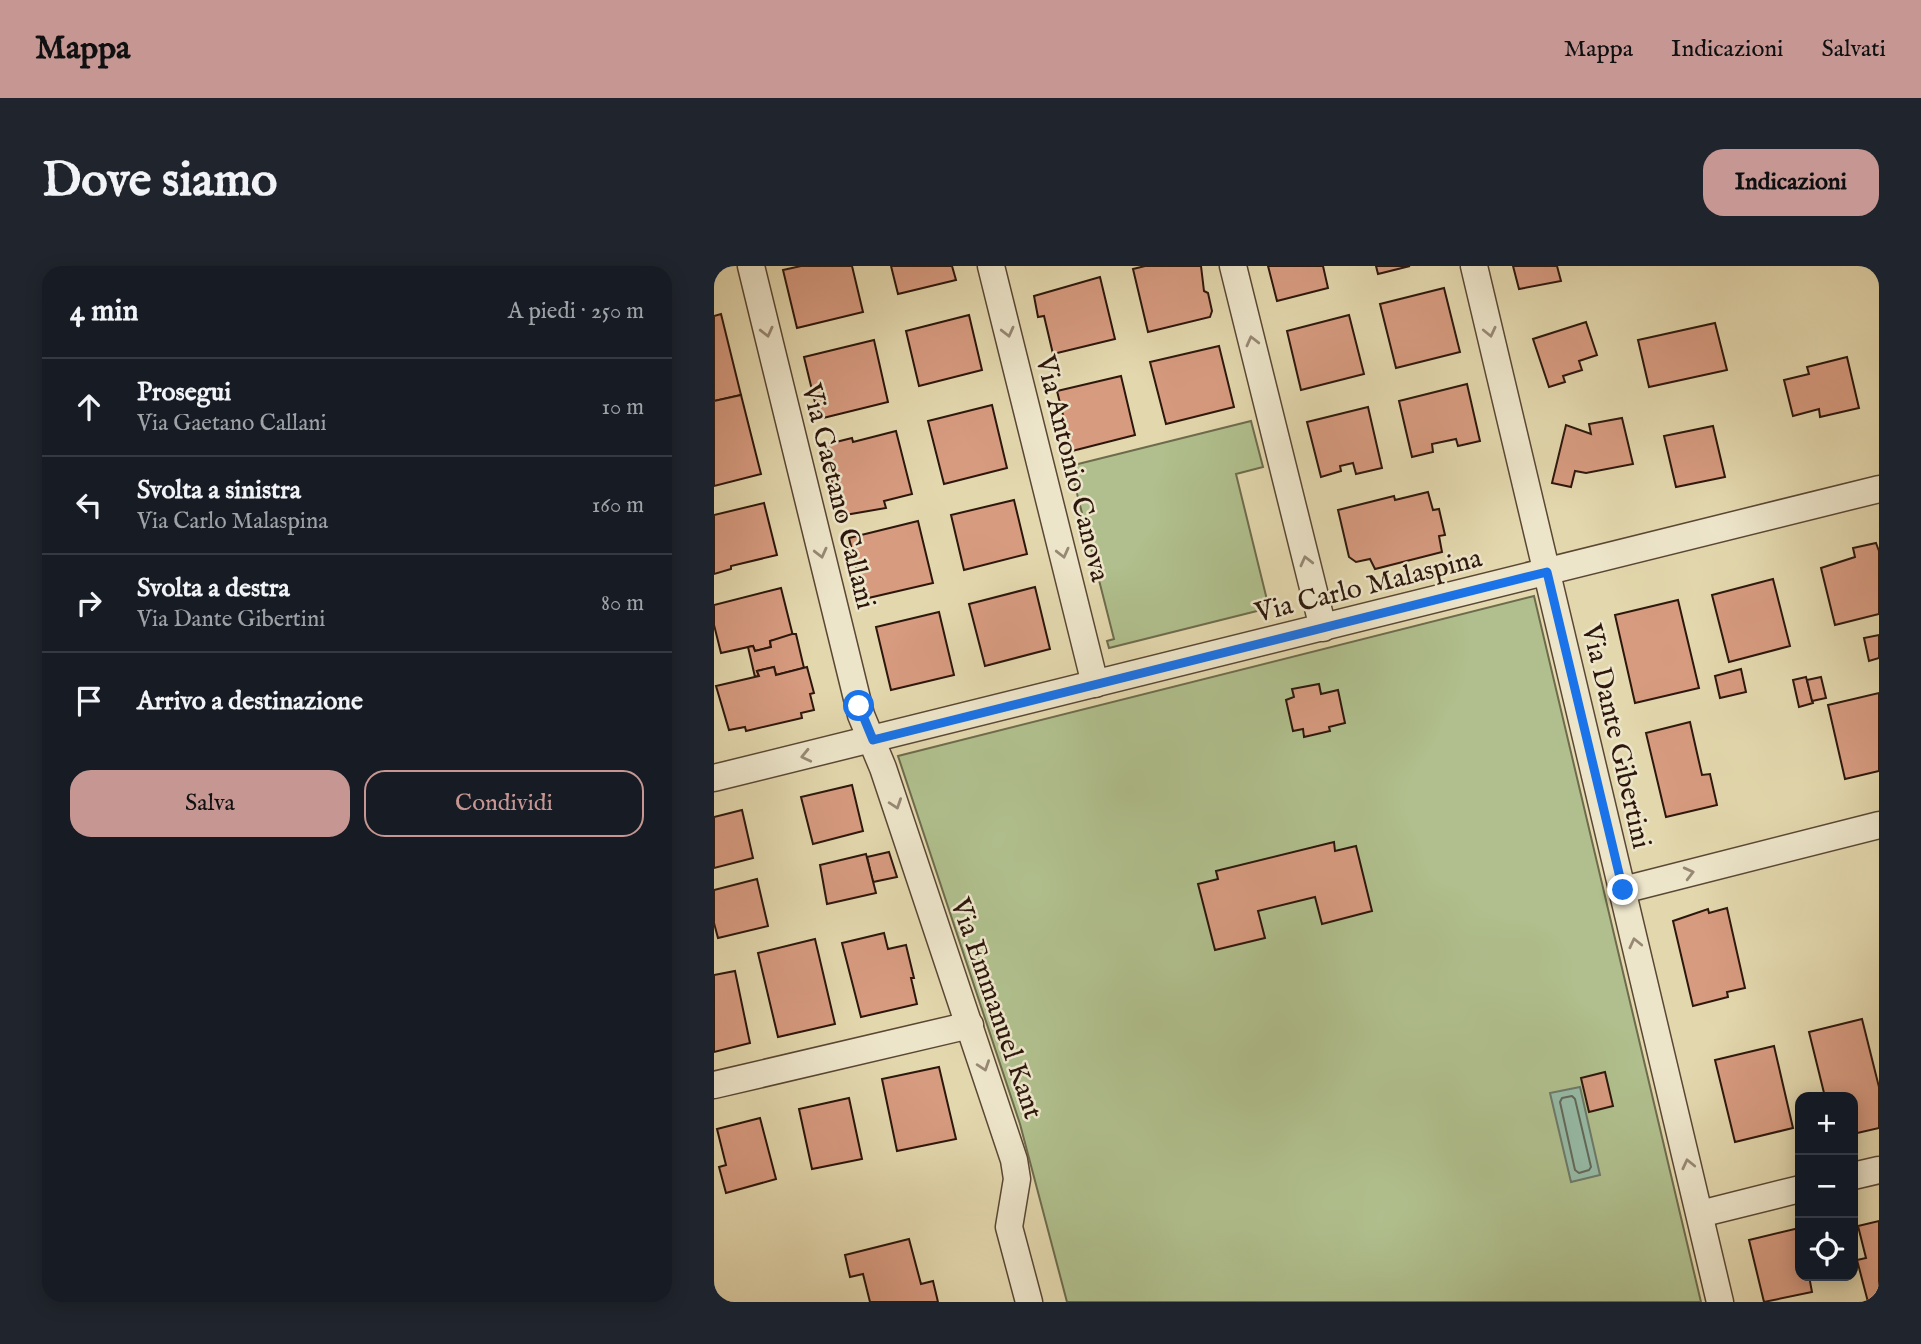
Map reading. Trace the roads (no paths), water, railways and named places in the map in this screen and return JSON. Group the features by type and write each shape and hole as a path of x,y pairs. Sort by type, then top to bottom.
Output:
{"street":[{"name":"Via Gaetano Callani","path":"751,266 859,706 873,740"},
{"name":"Via Antonio Canova","path":"991,266 1095,684"},
{"path":"1233,266 1323,628"},
{"name":"Via Dante Gibertini","path":"1474,266 1720,1302"},
{"name":"Via Carlo Malaspina","path":"714,778 1879,489"},
{"name":"Via Emmanuel Kant","path":"873,740 1014,1160 1017,1179 1009,1227 1029,1302"},
{"path":"1623,890 1879,824"},
{"path":"714,1085 970,1025"},
{"path":"1858,1175 1879,1170"},
{"path":"1700,1214 1795,1190"}],"water":[{"path":"1580,1087 1600,1175 1571,1182 1550,1093"}]}
